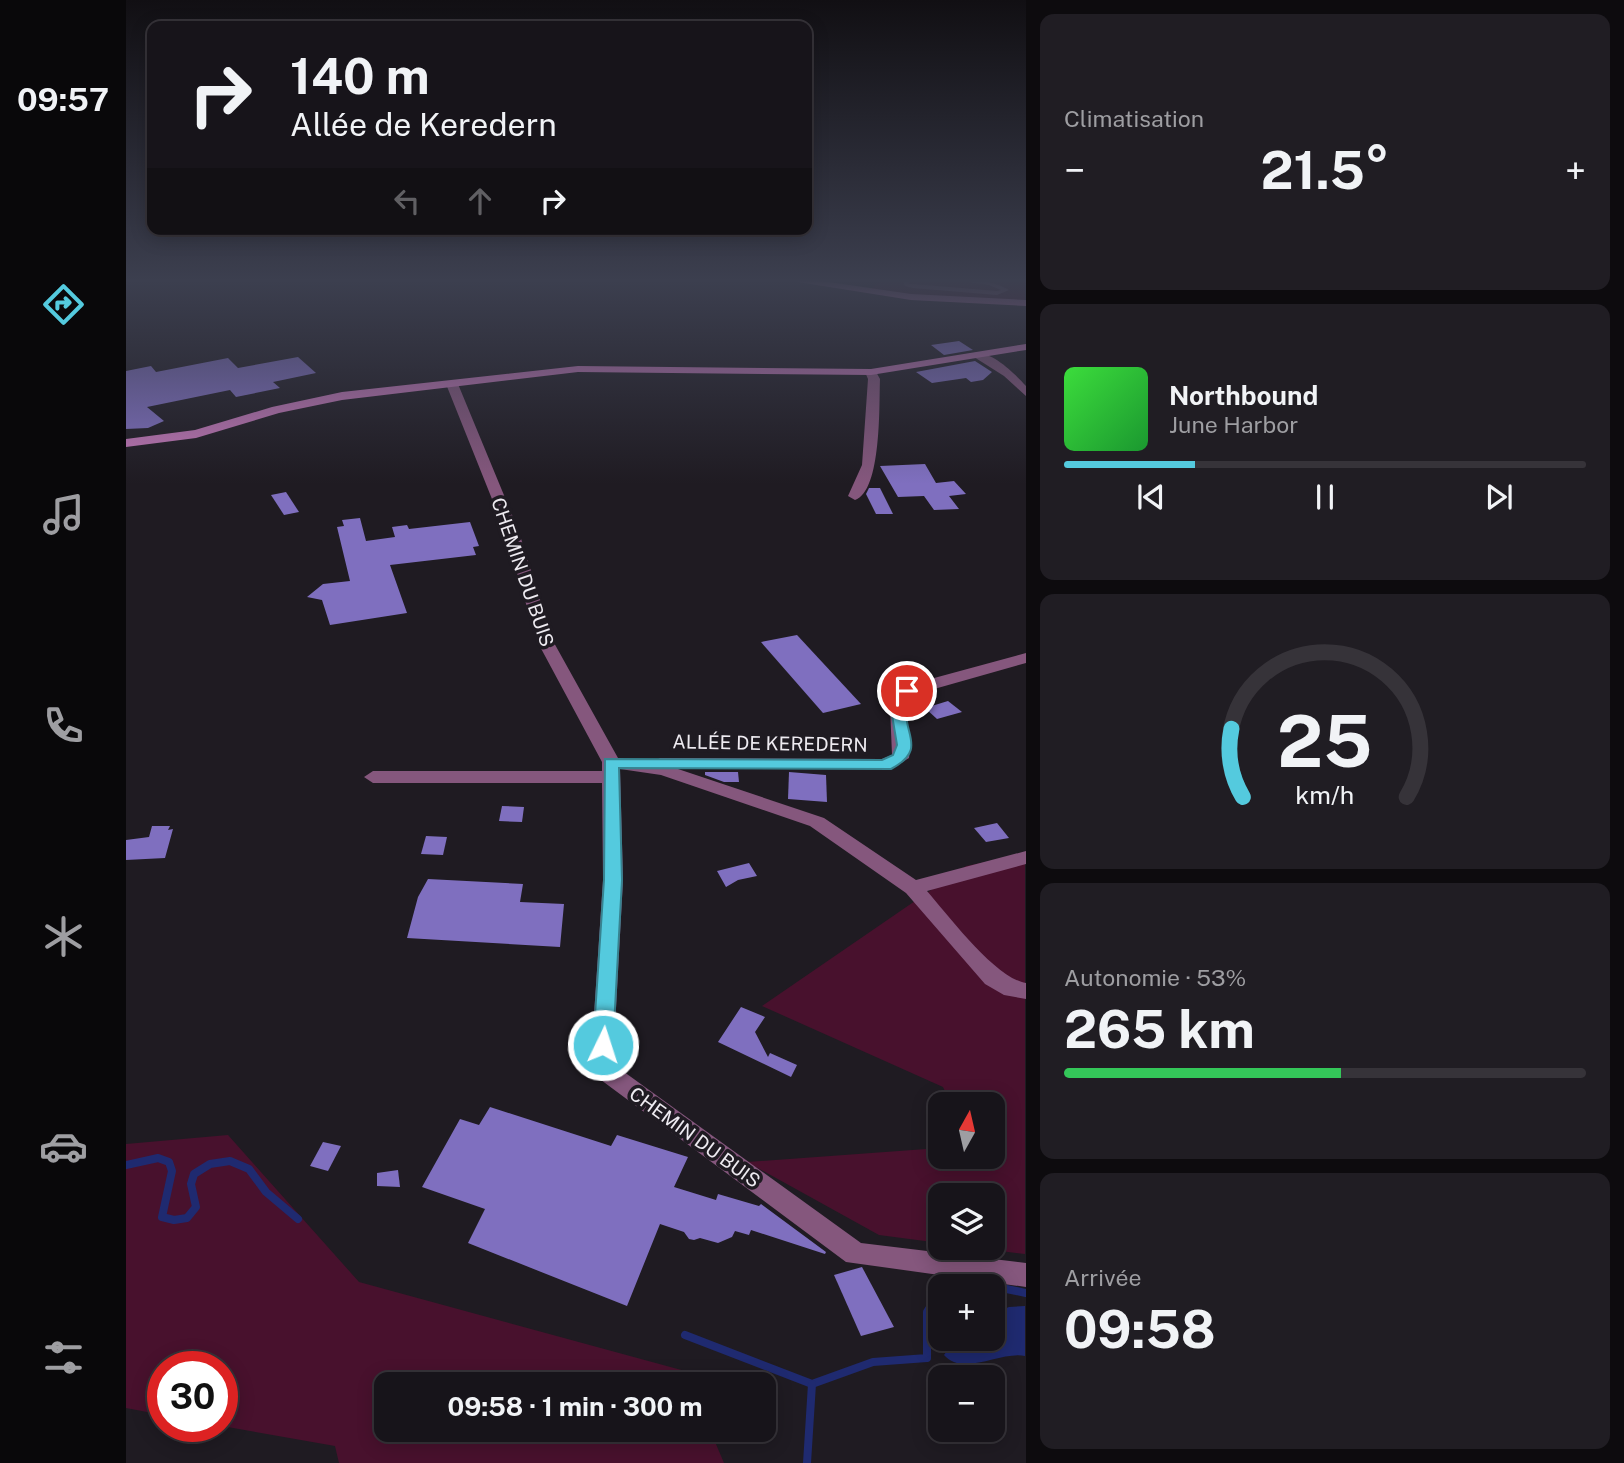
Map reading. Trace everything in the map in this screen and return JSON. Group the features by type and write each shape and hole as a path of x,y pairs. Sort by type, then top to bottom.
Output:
{"street":[{"path":"126,443 196,434 315,401 602,368 871,372 1024,347"},
{"path":"978,355 1008,374 1026,393"},
{"path":"855,496 869,464 874,379 871,372"},
{"name":"CHEMIN DU BUIS","path":"452,384 511,529 545,641 610,770 613,880 603,1045 609,1074 855,1254 1026,1275"},
{"name":"ALLÉE DE KEREDERN","path":"610,770 886,765 900,758 905,745 897,703 907,691 1026,659"},
{"path":"373,777 664,770 817,822 913,888 993,978 1012,989 1026,991"},
{"path":"913,888 1026,857"}],"shaded area":[{"path":"1025,854 1025,1254 1005,1252 1005,1183 928,1183 928,1241 879,1235 747,1162 928,1149 928,1169 1005,1169 1005,1092 945,1092 943,1087 762,1006 966,866"},
{"path":"228,1135 359,1282 685,1372 374,1372 374,1442 715,1442 724,1463 339,1463 335,1446 238,1429 238,1351 147,1351 147,1412 126,1408 126,1144"},
{"path":"1025,1306 1025,1356 1015,1355 961,1364 944,1355 947,1351 1005,1351 1005,1309"}],"building":[{"path":"934,347 969,347 973,350 944,355"},
{"path":"298,357 316,373 273,382 280,388 236,397 230,390 147,407 164,421 148,428 126,429 126,371 151,366 156,372 228,358 238,368"},
{"path":"975,361 992,372 983,380 971,382 966,378 932,383 916,372"},
{"path":"925,464 936,483 954,481 966,494 949,496 959,509 934,510 924,496 898,497 880,466"},
{"path":"869,488 880,488 893,514 876,514 866,494"},
{"path":"286,492 299,512 284,515 271,495"},
{"path":"360,518 366,541 395,537 392,527 407,525 409,529 470,522 479,546 473,547 476,555 390,565 407,613 330,625 322,600 307,597 323,584 350,581 337,527 344,526 342,520"},
{"path":"797,635 861,704 823,713 761,642"},
{"path":"948,701 962,712 937,719 925,708"},
{"path":"705,772 738,772 739,782 724,782 705,775"},
{"path":"789,772 826,775 827,802 788,799"},
{"path":"502,806 524,807 522,822 499,821"},
{"path":"997,823 1009,838 986,842 974,828"},
{"path":"152,826 170,826 168,830 173,829 165,858 126,860 126,840 149,837"},
{"path":"426,836 447,837 443,855 421,854"},
{"path":"749,863 757,876 738,880 726,887 717,871"},
{"path":"428,879 523,884 520,902 564,904 560,947 407,938 418,897"},
{"path":"741,1007 765,1017 755,1032 768,1057 770,1053 797,1065 791,1077 718,1042"},
{"path":"490,1107 611,1146 617,1135 688,1157 674,1187 716,1200 718,1194 759,1206 761,1204 826,1252 825,1254 751,1230 749,1235 735,1231 732,1237 718,1243 700,1238 694,1240 689,1239 684,1232 660,1224 627,1306 468,1243 485,1209 422,1187 460,1119 479,1125"},
{"path":"323,1142 341,1146 328,1171 310,1166"},
{"path":"398,1170 400,1187 377,1186 377,1173"},
{"path":"862,1267 894,1327 861,1336 834,1275"}],"waterway":[{"path":"126,1165 158,1158 169,1162 172,1171 162,1217 174,1220 187,1218 196,1207 191,1184 194,1174 210,1164 230,1161 249,1169 266,1192 298,1219"},
{"path":"1005,1289 1026,1293"},
{"path":"812,1384 873,1362 927,1358 928,1310"},
{"path":"685,1335 812,1384"},
{"path":"807,1463 812,1384"}],"route":[{"path":"603,1045 613,880 609,777 611,762 886,765 900,758 905,745 897,703 907,691"}]}
